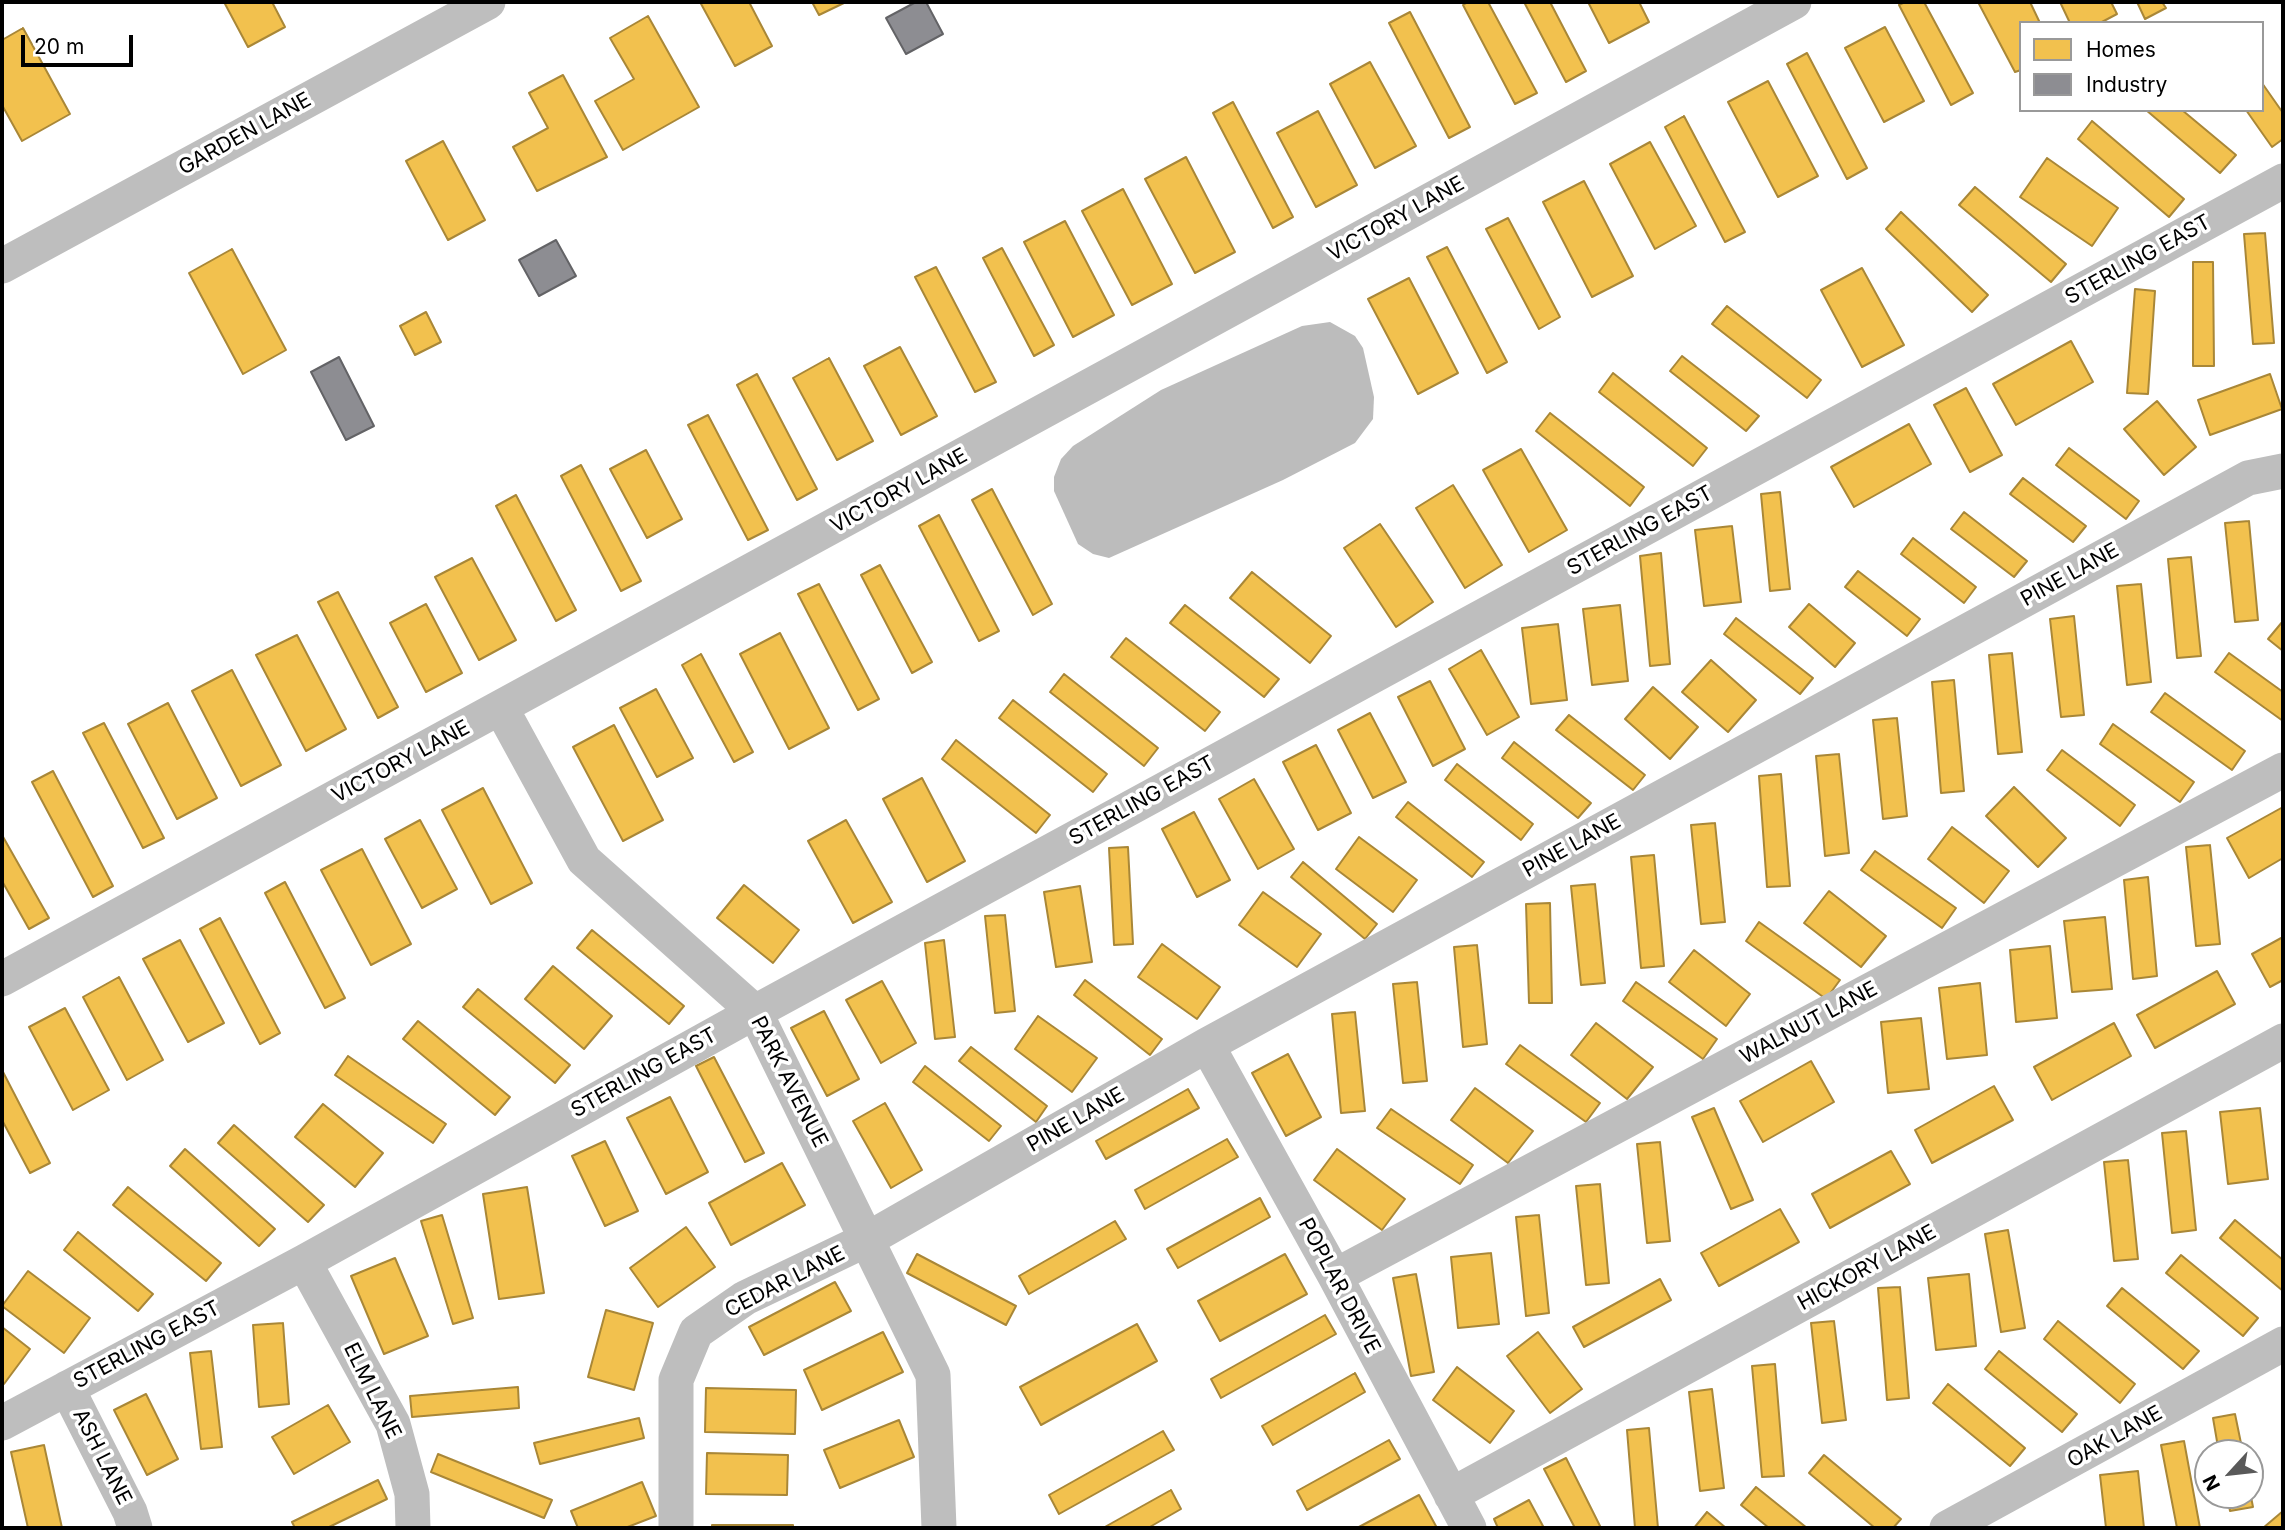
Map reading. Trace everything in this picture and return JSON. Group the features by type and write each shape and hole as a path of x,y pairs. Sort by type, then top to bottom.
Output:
{"street":[{"name":"GARDEN LANE","path":"2,266 488,2"},
{"name":"VICTORY LANE","path":"2,979 1794,2"},
{"name":"STERLING EAST","path":"2,1423 304,1262 755,1012 2283,181"},
{"name":"PINE LANE","path":"868,1239 1207,1045 2248,478 2283,471"},
{"name":"PARK AVENUE","path":"501,708 584,860 755,1012 933,1375 939,1528"},
{"name":"WALNUT LANE","path":"1335,1276 2283,770"},
{"name":"HICKORY LANE","path":"1451,1495 2283,1041"},
{"name":"POPLAR DRIVE","path":"1207,1045 1335,1276 1469,1528"},
{"name":"CEDAR LANE","path":"677,1528 676,1380 696,1332 745,1298 868,1239"},
{"name":"ELM LANE","path":"304,1262 393,1424 412,1494 413,1528"},
{"name":"OAK LANE","path":"1947,1528 2283,1344"},
{"name":"ASH LANE","path":"67,1388 130,1512 135,1528"}],"shaded area":[{"path":"1330,322 1355,336 1363,348 1374,397 1373,419 1355,443 1283,480 1109,558 1093,554 1078,544 1054,491 1054,477 1061,459 1073,446 1161,390 1302,326"}],"building: Homes":[{"path":"224,2 272,2 285,27 248,47"},
{"path":"700,2 749,2 772,46 735,66"},
{"path":"812,2 846,2 819,15"},
{"path":"1468,2 1488,2 1537,93 1515,104 1463,5"},
{"path":"1524,2 1550,2 1586,71 1566,82"},
{"path":"1588,2 1639,2 1649,22 1609,43"},
{"path":"1905,2 1924,2 1973,93 1951,105 1899,5"},
{"path":"1978,2 2030,2 2039,21 2019,21 2019,71 2015,72"},
{"path":"2060,2 2111,2 2117,14 2104,21 2069,21"},
{"path":"2137,2 2162,2 2166,8 2145,19"},
{"path":"1410,12 1470,127 1449,138 1389,23"},
{"path":"648,16 699,107 623,150 595,101 634,79 610,38"},
{"path":"1885,27 1924,101 1884,122 1845,48"},
{"path":"23,28 70,114 22,141 2,105 2,40"},
{"path":"1807,53 1867,168 1847,179 1787,64"},
{"path":"1370,62 1416,146 1375,168 1330,84"},
{"path":"563,75 607,157 537,191 513,147 548,128 529,93"},
{"path":"1768,81 1818,176 1778,197 1728,102"},
{"path":"2264,86 2283,113 2283,139 2272,147 2247,112 2264,112"},
{"path":"1233,102 1293,217 1273,228 1213,113"},
{"path":"1318,111 1357,185 1316,207 1277,133"},
{"path":"2148,112 2184,112 2236,155 2220,173"},
{"path":"1684,116 1745,232 1725,242 1665,127"},
{"path":"2092,121 2184,199 2169,217 2078,139"},
{"path":"443,141 485,220 448,240 406,161"},
{"path":"1650,142 1696,226 1655,249 1610,164"},
{"path":"1186,157 1235,252 1195,273 1145,179"},
{"path":"2047,158 2118,208 2092,246 2020,197"},
{"path":"1584,181 1633,276 1592,297 1543,202"},
{"path":"1975,187 2066,264 2051,282 1959,205"},
{"path":"1123,189 1172,284 1132,305 1082,211"},
{"path":"1901,212 1988,295 1972,312 1886,229"},
{"path":"1508,218 1560,317 1539,329 1486,229"},
{"path":"1065,221 1114,315 1073,337 1024,242"},
{"path":"2265,233 2274,343 2253,344 2244,234"},
{"path":"1447,247 1507,362 1487,373 1427,257"},
{"path":"1002,248 1054,345 1034,356 983,258"},
{"path":"232,249 286,350 243,374 189,273"},
{"path":"2193,262 2213,262 2214,366 2193,366"},
{"path":"936,267 996,382 975,392 915,277"},
{"path":"1862,268 1904,345 1862,367 1821,290"},
{"path":"1409,278 1458,373 1418,394 1368,299"},
{"path":"2135,289 2155,291 2148,394 2127,393"},
{"path":"1727,306 1821,380 1807,398 1712,324"},
{"path":"426,312 441,342 415,355 400,326"},
{"path":"2071,341 2093,382 2016,425 1993,384"},
{"path":"900,347 937,416 901,435 864,366"},
{"path":"1682,356 1759,416 1746,431 1670,371"},
{"path":"829,358 873,441 837,460 793,378"},
{"path":"1613,373 1707,448 1693,466 1599,392"},
{"path":"757,374 817,489 797,500 737,385"},
{"path":"2270,374 2282,409 2210,435 2198,400"},
{"path":"1966,388 2002,455 1970,472 1934,405"},
{"path":"2157,401 2196,447 2164,475 2124,429"},
{"path":"1550,413 1644,487 1630,506 1536,431"},
{"path":"708,415 768,530 748,540 688,425"},
{"path":"1909,424 1931,464 1854,507 1831,467"},
{"path":"2069,448 2139,501 2126,519 2056,465"},
{"path":"1521,449 1567,530 1529,552 1483,470"},
{"path":"646,450 682,519 647,538 610,469"},
{"path":"581,465 641,581 621,591 561,476"},
{"path":"2023,478 2086,526 2073,542 2010,494"},
{"path":"1453,485 1502,565 1465,588 1416,508"},
{"path":"992,489 1052,604 1033,615 972,500"},
{"path":"1780,492 1790,589 1770,591 1761,494"},
{"path":"516,495 576,610 556,621 496,506"},
{"path":"1964,512 2027,561 2014,577 1951,529"},
{"path":"939,515 999,631 979,641 919,526"},
{"path":"2249,521 2258,620 2235,622 2225,523"},
{"path":"1380,524 1433,602 1396,627 1344,548"},
{"path":"1732,526 1741,602 1704,606 1695,530"},
{"path":"1913,538 1976,587 1964,603 1901,554"},
{"path":"1661,553 1670,664 1650,666 1640,556"},
{"path":"2191,557 2201,656 2177,658 2168,559"},
{"path":"472,558 516,640 479,660 435,577"},
{"path":"880,565 932,662 912,673 861,575"},
{"path":"1858,571 1920,619 1907,636 1845,587"},
{"path":"1252,572 1331,636 1310,663 1230,598"},
{"path":"819,584 879,699 858,710 798,594"},
{"path":"2141,584 2151,682 2127,685 2117,586"},
{"path":"338,592 398,707 378,718 318,602"},
{"path":"426,604 462,673 426,692 390,623"},
{"path":"1809,604 1855,643 1835,667 1789,627"},
{"path":"1185,605 1279,679 1264,697 1170,623"},
{"path":"1620,605 1628,681 1592,685 1583,609"},
{"path":"2074,616 2084,715 2061,717 2050,619"},
{"path":"1736,618 1813,678 1800,694 1724,634"},
{"path":"2283,621 2283,651 2268,639"},
{"path":"1558,624 1567,700 1531,704 1522,628"},
{"path":"780,633 829,728 789,749 740,654"},
{"path":"297,635 346,729 306,751 256,655"},
{"path":"1126,638 1220,712 1205,731 1111,657"},
{"path":"1481,650 1519,717 1487,735 1449,669"},
{"path":"2012,653 2022,752 1998,754 1989,655"},
{"path":"2229,653 2283,692 2283,721 2215,672"},
{"path":"701,654 753,752 734,762 682,665"},
{"path":"1711,660 1756,700 1728,732 1682,692"},
{"path":"232,670 281,765 241,786 192,691"},
{"path":"1064,674 1158,748 1144,766 1050,692"},
{"path":"1954,680 1964,791 1941,793 1932,682"},
{"path":"1430,681 1465,749 1433,766 1398,697"},
{"path":"1653,687 1698,727 1670,759 1625,719"},
{"path":"656,689 693,758 657,777 620,708"},
{"path":"2165,693 2245,751 2232,770 2151,712"},
{"path":"1013,700 1107,774 1093,792 999,718"},
{"path":"168,703 217,798 177,819 128,724"},
{"path":"1370,713 1406,782 1373,798 1338,730"},
{"path":"1569,715 1645,775 1633,790 1556,730"},
{"path":"1897,718 1907,816 1883,819 1873,720"},
{"path":"104,723 164,838 143,848 83,733"},
{"path":"2113,724 2194,782 2180,802 2100,744"},
{"path":"614,725 663,820 623,841 573,747"},
{"path":"956,740 1050,815 1036,833 942,759"},
{"path":"1514,742 1591,803 1578,818 1502,758"},
{"path":"1316,745 1351,813 1318,830 1283,762"},
{"path":"2062,750 2135,805 2120,826 2047,770"},
{"path":"1839,754 1849,853 1825,856 1816,756"},
{"path":"1457,764 1533,824 1521,840 1445,780"},
{"path":"53,771 113,886 93,897 32,782"},
{"path":"1781,774 1790,886 1767,887 1759,776"},
{"path":"922,778 965,861 927,882 883,799"},
{"path":"1254,779 1294,849 1258,869 1219,799"},
{"path":"2014,787 2066,838 2038,867 1986,816"},
{"path":"483,788 532,883 491,904 442,810"},
{"path":"1408,802 1484,862 1472,877 1396,817"},
{"path":"2283,807 2283,858 2249,878 2227,838"},
{"path":"1194,812 1230,880 1197,897 1162,829"},
{"path":"420,820 457,889 422,908 385,839"},
{"path":"846,820 892,902 853,923 808,841"},
{"path":"1715,823 1725,922 1701,924 1691,825"},
{"path":"1952,827 2009,871 1984,903 1928,859"},
{"path":"2,835 49,918 29,929 2,881"},
{"path":"1359,837 1417,880 1393,912 1336,869"},
{"path":"2210,845 2220,944 2196,946 2186,847"},
{"path":"1128,847 1133,944 1114,945 1109,848"},
{"path":"362,849 411,944 371,965 321,870"},
{"path":"1875,851 1956,908 1942,928 1861,870"},
{"path":"1654,855 1664,966 1641,968 1631,857"},
{"path":"1303,862 1377,924 1365,939 1291,877"},
{"path":"2148,877 2157,976 2133,979 2124,880"},
{"path":"285,882 345,998 325,1008 265,893"},
{"path":"1595,884 1605,983 1581,985 1571,886"},
{"path":"744,885 799,930 773,963 717,918"},
{"path":"1080,886 1092,962 1056,967 1044,892"},
{"path":"1829,891 1886,936 1861,967 1804,923"},
{"path":"1263,892 1321,934 1297,967 1239,925"},
{"path":"1550,903 1552,1003 1529,1003 1526,904"},
{"path":"1005,915 1015,1011 995,1013 985,916"},
{"path":"2105,917 2112,989 2072,992 2064,921"},
{"path":"220,918 280,1033 260,1044 200,929"},
{"path":"1759,922 1840,980 1826,999 1746,941"},
{"path":"592,930 684,1006 669,1024 577,948"},
{"path":"2283,937 2283,980 2270,987 2252,954"},
{"path":"180,940 224,1023 188,1042 143,959"},
{"path":"944,940 955,1037 935,1039 925,943"},
{"path":"1162,944 1220,987 1197,1019 1138,977"},
{"path":"1477,945 1487,1044 1463,1047 1454,947"},
{"path":"2050,946 2057,1018 2016,1022 2010,950"},
{"path":"1694,950 1750,994 1726,1026 1669,982"},
{"path":"553,966 612,1016 584,1049 525,999"},
{"path":"2217,971 2235,1004 2155,1048 2137,1015"},
{"path":"119,977 163,1060 127,1080 83,997"},
{"path":"1085,980 1162,1039 1150,1055 1074,995"},
{"path":"882,981 916,1043 881,1063 846,1000"},
{"path":"1417,982 1427,1081 1403,1083 1393,984"},
{"path":"1636,982 1717,1039 1703,1059 1623,1001"},
{"path":"1980,983 1987,1055 1947,1059 1939,988"},
{"path":"478,989 570,1065 555,1083 463,1007"},
{"path":"65,1008 109,1090 73,1110 29,1027"},
{"path":"824,1011 859,1079 827,1096 791,1028"},
{"path":"1355,1012 1365,1111 1341,1113 1332,1014"},
{"path":"1038,1016 1097,1058 1072,1092 1015,1049"},
{"path":"1921,1018 1929,1089 1888,1093 1881,1022"},
{"path":"418,1021 510,1097 495,1115 403,1039"},
{"path":"1596,1023 1653,1067 1627,1099 1571,1055"},
{"path":"2114,1023 2131,1056 2052,1100 2034,1067"},
{"path":"1520,1045 1600,1103 1586,1122 1506,1064"},
{"path":"971,1047 1047,1106 1036,1122 959,1061"},
{"path":"1288,1054 1321,1117 1286,1136 1252,1073"},
{"path":"348,1056 446,1124 433,1143 335,1075"},
{"path":"714,1057 764,1153 745,1162 696,1066"},
{"path":"1811,1061 1834,1102 1763,1142 1740,1101"},
{"path":"925,1066 1001,1126 989,1141 913,1082"},
{"path":"2,1070 50,1163 30,1173 2,1120"},
{"path":"1994,1086 2013,1120 1932,1163 1915,1130"},
{"path":"1475,1088 1533,1131 1508,1163 1451,1120"},
{"path":"1188,1089 1199,1108 1106,1159 1096,1141"},
{"path":"670,1097 708,1172 666,1194 627,1118"},
{"path":"885,1103 922,1170 891,1188 853,1121"},
{"path":"323,1104 383,1153 355,1187 295,1137"},
{"path":"1714,1108 1753,1200 1731,1209 1692,1117"},
{"path":"2260,1108 2268,1179 2228,1184 2220,1112"},
{"path":"1391,1109 1473,1165 1460,1184 1377,1128"},
{"path":"234,1125 324,1205 308,1222 218,1143"},
{"path":"2186,1131 2196,1230 2172,1233 2162,1133"},
{"path":"1227,1139 1238,1157 1145,1209 1135,1190"},
{"path":"605,1141 638,1211 605,1226 572,1156"},
{"path":"1660,1142 1670,1241 1647,1243 1637,1144"},
{"path":"185,1149 275,1229 259,1246 170,1166"},
{"path":"1337,1149 1405,1199 1382,1230 1314,1180"},
{"path":"1891,1151 1910,1184 1830,1228 1812,1194"},
{"path":"2128,1160 2138,1259 2114,1261 2104,1162"},
{"path":"782,1163 805,1205 731,1245 709,1203"},
{"path":"1600,1184 1609,1283 1586,1285 1576,1186"},
{"path":"128,1187 221,1263 206,1281 113,1205"},
{"path":"527,1187 544,1293 499,1299 483,1194"},
{"path":"1260,1198 1270,1217 1178,1268 1167,1249"},
{"path":"1780,1209 1799,1242 1719,1286 1701,1253"},
{"path":"442,1215 473,1318 453,1324 421,1221"},
{"path":"1539,1215 1549,1313 1526,1316 1516,1217"},
{"path":"2235,1220 2283,1260 2283,1291 2220,1238"},
{"path":"1115,1221 1126,1239 1029,1294 1019,1276"},
{"path":"686,1227 715,1267 658,1307 630,1268"},
{"path":"2008,1230 2025,1328 2001,1332 1985,1234"},
{"path":"78,1232 153,1294 138,1311 64,1250"},
{"path":"1491,1253 1499,1324 1458,1328 1451,1257"},
{"path":"917,1254 1016,1306 1006,1325 907,1273"},
{"path":"1285,1254 1307,1294 1220,1341 1198,1301"},
{"path":"2181,1255 2258,1318 2243,1336 2166,1273"},
{"path":"395,1258 428,1336 384,1354 351,1276"},
{"path":"28,1271 90,1318 64,1353 2,1306"},
{"path":"1416,1274 1434,1372 1411,1376 1393,1278"},
{"path":"1969,1274 1976,1346 1936,1350 1928,1278"},
{"path":"1660,1279 1671,1300 1584,1347 1573,1327"},
{"path":"835,1282 851,1311 764,1355 749,1327"},
{"path":"1900,1287 1909,1398 1887,1400 1878,1288"},
{"path":"2122,1288 2199,1351 2183,1369 2107,1306"},
{"path":"606,1310 653,1323 634,1390 588,1377"},
{"path":"1325,1315 1336,1334 1221,1398 1211,1379"},
{"path":"1834,1321 1846,1420 1822,1423 1811,1323"},
{"path":"2058,1321 2135,1384 2120,1403 2044,1339"},
{"path":"283,1323 289,1404 259,1407 253,1325"},
{"path":"1137,1324 1157,1361 1041,1425 1020,1387"},
{"path":"2,1327 30,1349 4,1384 2,1382"},
{"path":"883,1332 903,1372 822,1410 804,1370"},
{"path":"1538,1332 1582,1389 1550,1413 1507,1356"},
{"path":"211,1351 222,1447 201,1449 190,1353"},
{"path":"1999,1351 2077,1414 2062,1432 1985,1369"},
{"path":"1775,1364 1784,1476 1762,1477 1752,1366"},
{"path":"1457,1367 1514,1411 1490,1443 1433,1400"},
{"path":"1355,1373 1365,1392 1273,1445 1262,1426"},
{"path":"1948,1384 2025,1448 2010,1466 1933,1403"},
{"path":"518,1387 519,1408 412,1417 410,1396"},
{"path":"706,1388 796,1390 795,1434 705,1432"},
{"path":"1712,1389 1724,1488 1700,1491 1689,1392"},
{"path":"146,1394 178,1459 147,1475 114,1410"},
{"path":"328,1405 350,1442 294,1474 272,1437"},
{"path":"2235,1414 2240,1439 2217,1439 2213,1418"},
{"path":"639,1418 644,1438 540,1464 534,1443"},
{"path":"899,1420 914,1457 840,1488 824,1450"},
{"path":"1649,1428 1658,1528 1635,1528 1627,1430"},
{"path":"1163,1431 1174,1450 1059,1514 1049,1495"},
{"path":"1389,1440 1400,1459 1307,1510 1297,1491"},
{"path":"2184,1441 2194,1509 2197,1509 2200,1528 2177,1528 2161,1445"},
{"path":"44,1445 62,1528 28,1528 11,1452"},
{"path":"707,1453 788,1455 787,1495 706,1494"},
{"path":"438,1454 552,1500 544,1518 431,1472"},
{"path":"1824,1455 1901,1519 1893,1528 1875,1528 1809,1473"},
{"path":"1566,1458 1601,1528 1575,1528 1544,1469"},
{"path":"2138,1471 2144,1528 2106,1528 2100,1475"},
{"path":"378,1480 387,1499 327,1528 295,1528 292,1522"},
{"path":"642,1482 656,1516 625,1528 578,1528 571,1511"},
{"path":"1756,1487 1807,1528 1769,1528 1741,1505"},
{"path":"1171,1490 1181,1509 1148,1528 1103,1528"},
{"path":"1419,1495 1437,1528 1357,1528"},
{"path":"1529,1500 1544,1528 1498,1528 1494,1519"},
{"path":"2283,1511 2283,1528 2263,1528"},
{"path":"1707,1512 1726,1528 1694,1528"},
{"path":"712,1525 793,1525 793,1528 712,1528"}],"building: Industry":[{"path":"916,2 926,2 943,34 906,54 886,18"},
{"path":"556,240 576,276 539,296 519,260"},
{"path":"339,357 374,426 346,440 311,372"}]}
